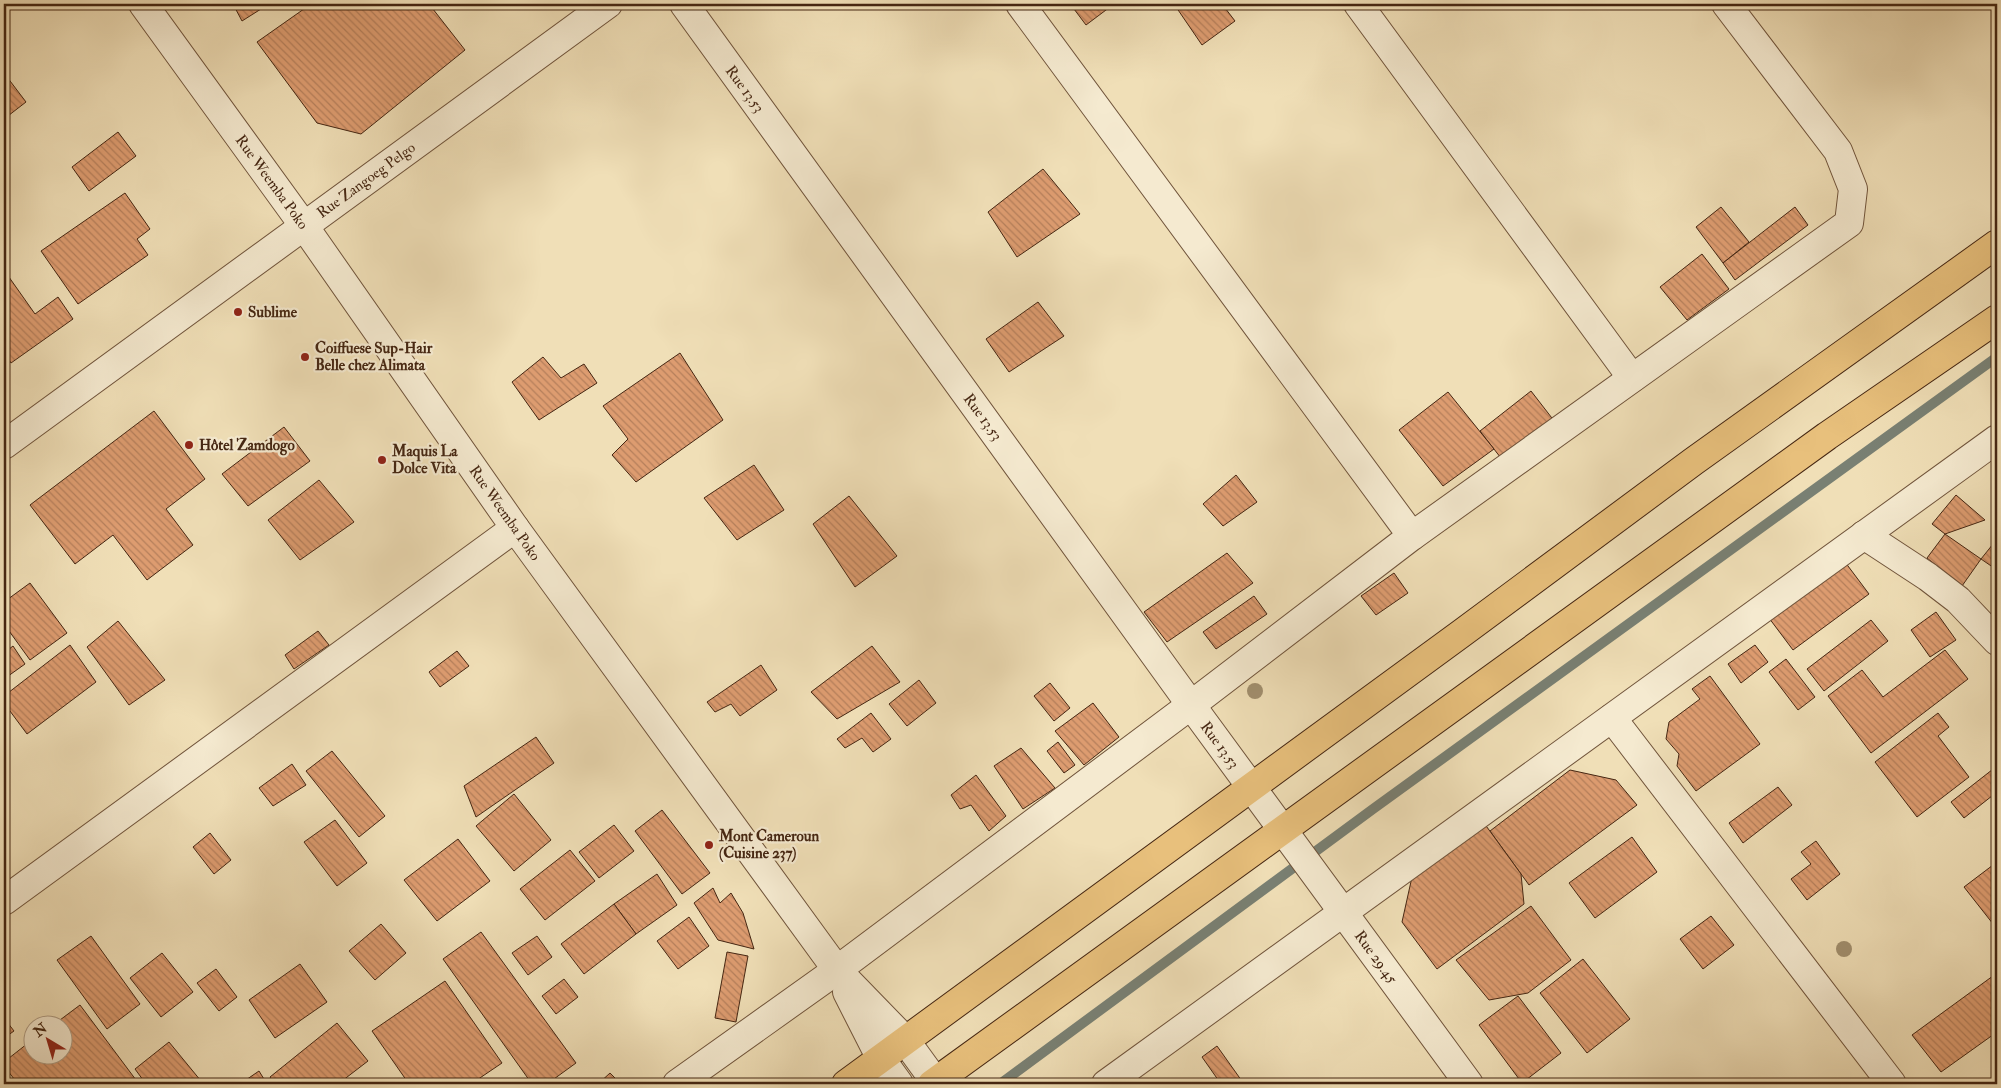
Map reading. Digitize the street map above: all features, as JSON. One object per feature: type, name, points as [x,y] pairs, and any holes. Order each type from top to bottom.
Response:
[{"type":"main road","points":[[846,1084],[1462,633],[1694,460],[1997,244]]},
{"type":"main road","points":[[935,1084],[1827,436],[1997,319]]},
{"type":"street","name":"Rue Weemba Poko","points":[[143,4],[304,226],[515,528],[837,970],[905,1040],[935,1084]]},
{"type":"street","name":"Rue Zangoeg Pelgo","points":[[4,445],[608,4]]},
{"type":"street","name":"Rue 13.53","points":[[684,4],[1283,830]]},
{"type":"street","points":[[1020,4],[1412,536]]},
{"type":"street","points":[[1358,4],[1632,378]]},
{"type":"street","points":[[678,1084],[837,970],[1191,705],[1412,536],[1848,223],[1853,189],[1838,151],[1726,4]]},
{"type":"street","points":[[1106,1084],[1997,439]]},
{"type":"street","points":[[4,901],[515,528]]},
{"type":"street","points":[[1864,535],[1928,577],[1958,600],[1997,642]]},
{"type":"street","points":[[1612,718],[1892,1084]]},
{"type":"street","name":"Rue 29.45","points":[[1283,830],[1470,1084]]},
{"type":"street","name":"Rue Weemba Poko","points":[[837,970],[881,1059],[899,1084]]},
{"type":"building","points":[[233,4],[257,4],[261,9],[242,21]]},
{"type":"building","points":[[311,4],[429,4],[465,50],[361,134],[317,123],[257,42]]},
{"type":"building","points":[[1081,4],[1114,4],[1086,25],[1074,9]]},
{"type":"building","points":[[1174,4],[1222,4],[1235,21],[1202,45]]},
{"type":"building","points":[[4,73],[26,102],[4,119]]},
{"type":"building","points":[[118,132],[136,156],[89,191],[72,167]]},
{"type":"building","points":[[1043,169],[1080,214],[1017,257],[988,212]]},
{"type":"building","points":[[125,193],[150,229],[137,239],[148,255],[78,304],[41,251]]},
{"type":"building","points":[[1721,207],[1749,242],[1723,263],[1696,227]]},
{"type":"building","points":[[1795,207],[1808,225],[1735,280],[1723,263]]},
{"type":"building","points":[[1702,254],[1729,289],[1687,320],[1660,287]]},
{"type":"building","points":[[4,270],[35,314],[58,297],[73,319],[11,363],[4,352]]},
{"type":"building","points":[[1038,302],[1064,336],[1009,372],[986,339]]},
{"type":"building","points":[[680,353],[723,420],[636,482],[612,455],[628,439],[603,406]]},
{"type":"building","points":[[543,357],[561,378],[584,364],[597,383],[539,420],[512,382]]},
{"type":"building","points":[[1531,391],[1555,422],[1504,462],[1480,431]]},
{"type":"building","points":[[1448,392],[1494,449],[1443,486],[1399,430]]},
{"type":"building","points":[[154,411],[205,479],[166,509],[193,545],[147,580],[113,535],[75,564],[30,505]]},
{"type":"building","points":[[284,427],[310,461],[248,506],[222,474]]},
{"type":"building","points":[[754,465],[784,510],[737,540],[704,498]]},
{"type":"building","points":[[1236,475],[1257,502],[1223,526],[1203,504]]},
{"type":"building","points":[[319,480],[354,522],[300,560],[268,520]]},
{"type":"building","points":[[1956,495],[1985,520],[1945,534],[1932,524]]},
{"type":"building","points":[[849,496],[897,556],[855,587],[813,524]]},
{"type":"building","points":[[1945,534],[1981,559],[1962,586],[1927,558]]},
{"type":"building","points":[[1997,539],[1997,570],[1981,559]]},
{"type":"building","points":[[1227,553],[1253,583],[1167,642],[1144,612]]},
{"type":"building","points":[[1845,562],[1869,594],[1793,650],[1769,618]]},
{"type":"building","points":[[1394,573],[1408,593],[1376,615],[1361,596]]},
{"type":"building","points":[[30,583],[67,633],[30,660],[4,624],[4,602]]},
{"type":"building","points":[[1254,596],[1267,614],[1216,649],[1203,632]]},
{"type":"building","points":[[1936,612],[1956,640],[1930,657],[1911,630]]},
{"type":"building","points":[[1871,620],[1888,641],[1824,691],[1807,669]]},
{"type":"building","points":[[118,621],[165,680],[129,705],[87,647]]},
{"type":"building","points":[[318,631],[329,645],[294,669],[285,655]]},
{"type":"building","points":[[70,645],[96,682],[27,734],[4,703],[4,696]]},
{"type":"building","points":[[1755,645],[1768,662],[1741,683],[1728,664]]},
{"type":"building","points":[[13,646],[25,664],[4,679],[4,653]]},
{"type":"building","points":[[872,646],[900,682],[837,719],[811,692]]},
{"type":"building","points":[[1945,650],[1968,679],[1871,753],[1828,696],[1862,670],[1883,697]]},
{"type":"building","points":[[457,651],[469,666],[440,687],[429,672]]},
{"type":"building","points":[[1786,659],[1815,697],[1798,710],[1769,672]]},
{"type":"building","points":[[761,665],[777,690],[740,716],[731,704],[715,712],[707,702]]},
{"type":"building","points":[[1710,676],[1760,744],[1696,791],[1677,766],[1679,754],[1666,739],[1669,722],[1700,699],[1692,689]]},
{"type":"building","points":[[919,680],[936,703],[907,726],[889,704]]},
{"type":"building","points":[[1050,683],[1070,708],[1054,721],[1034,696]]},
{"type":"building","points":[[1093,703],[1119,737],[1084,765],[1055,731]]},
{"type":"building","points":[[871,713],[891,739],[873,752],[862,738],[845,748],[837,739]]},
{"type":"building","points":[[1938,713],[1949,727],[1938,736],[1969,777],[1917,817],[1875,762]]},
{"type":"building","points":[[536,737],[554,763],[476,817],[464,786]]},
{"type":"building","points":[[1058,742],[1075,765],[1064,773],[1047,751]]},
{"type":"building","points":[[1021,748],[1055,788],[1023,809],[994,766]]},
{"type":"building","points":[[332,751],[385,816],[359,837],[306,771]]},
{"type":"building","points":[[292,764],[306,785],[273,806],[259,788]]},
{"type":"building","points":[[1997,766],[1997,792],[1964,818],[1951,802]]},
{"type":"building","points":[[1570,770],[1616,780],[1637,805],[1529,885],[1490,831]]},
{"type":"building","points":[[976,775],[1006,816],[989,831],[971,805],[960,809],[951,795]]},
{"type":"building","points":[[1778,787],[1792,805],[1743,843],[1729,823]]},
{"type":"building","points":[[514,794],[551,840],[514,871],[476,826]]},
{"type":"building","points":[[662,810],[710,873],[682,894],[635,831]]},
{"type":"building","points":[[335,820],[367,863],[337,886],[304,842]]},
{"type":"building","points":[[1484,823],[1521,874],[1524,904],[1437,969],[1402,922],[1412,877]]},
{"type":"building","points":[[614,825],[634,851],[599,878],[579,852]]},
{"type":"building","points":[[210,833],[231,860],[214,874],[193,847]]},
{"type":"building","points":[[1632,837],[1657,872],[1595,918],[1569,883]]},
{"type":"building","points":[[458,839],[490,881],[437,921],[404,880]]},
{"type":"building","points":[[1816,841],[1840,874],[1807,900],[1791,879],[1811,864],[1801,852]]},
{"type":"building","points":[[570,850],[595,881],[545,920],[520,889]]},
{"type":"building","points":[[1997,862],[1997,929],[1964,887]]},
{"type":"building","points":[[657,874],[677,905],[636,934],[614,904]]},
{"type":"building","points":[[713,888],[720,903],[731,893],[743,913],[754,949],[718,940],[694,903]]},
{"type":"building","points":[[614,904],[636,934],[584,974],[561,944]]},
{"type":"building","points":[[1531,906],[1571,960],[1528,993],[1489,1000],[1456,960]]},
{"type":"building","points":[[1711,916],[1734,945],[1703,969],[1680,939]]},
{"type":"building","points":[[689,917],[709,946],[678,969],[657,941]]},
{"type":"building","points":[[381,924],[406,953],[375,980],[349,951]]},
{"type":"building","points":[[481,932],[576,1063],[547,1084],[532,1084],[443,959]]},
{"type":"building","points":[[91,936],[140,1004],[107,1029],[57,960]]},
{"type":"building","points":[[537,936],[552,957],[528,975],[512,953]]},
{"type":"building","points":[[727,952],[748,956],[736,1022],[715,1018]]},
{"type":"building","points":[[162,953],[193,992],[161,1017],[130,978]]},
{"type":"building","points":[[1583,959],[1630,1019],[1587,1053],[1540,993]]},
{"type":"building","points":[[300,964],[327,1002],[275,1038],[249,1000]]},
{"type":"building","points":[[216,969],[237,997],[219,1011],[197,983]]},
{"type":"building","points":[[1997,973],[1997,1032],[1941,1072],[1912,1035]]},
{"type":"building","points":[[564,979],[578,997],[556,1014],[542,996]]},
{"type":"building","points":[[445,981],[502,1063],[471,1084],[409,1084],[372,1031]]},
{"type":"building","points":[[1518,996],[1561,1053],[1522,1083],[1479,1025]]},
{"type":"building","points":[[80,1005],[139,1084],[18,1084],[4,1066],[4,1062],[22,1048],[22,1066],[72,1066],[72,1016],[65,1016]]},
{"type":"building","points":[[4,1018],[14,1031],[4,1038]]},
{"type":"building","points":[[337,1023],[368,1061],[338,1084],[275,1084],[270,1077]]},
{"type":"building","points":[[169,1042],[201,1081],[197,1084],[146,1084],[135,1069]]},
{"type":"building","points":[[1217,1046],[1244,1084],[1221,1084],[1202,1057]]},
{"type":"building","points":[[259,1071],[267,1084],[240,1084]]},
{"type":"building","points":[[610,1073],[619,1082],[617,1084],[598,1084]]},
{"type":"waterway","points":[[1000,1084],[1373,809],[1997,357]]},
{"type":"place","name":"Sublime","points":[[238,312]]},
{"type":"place","name":"Coiffuese Sup-Hair Belle chez Alimata","points":[[305,357]]},
{"type":"place","name":"Hôtel Zamdogo","points":[[189,445]]},
{"type":"place","name":"Maquis La Dolce Vita","points":[[382,460]]},
{"type":"place","name":"Mont Cameroun (Cuisine 237)","points":[[709,845]]}]
